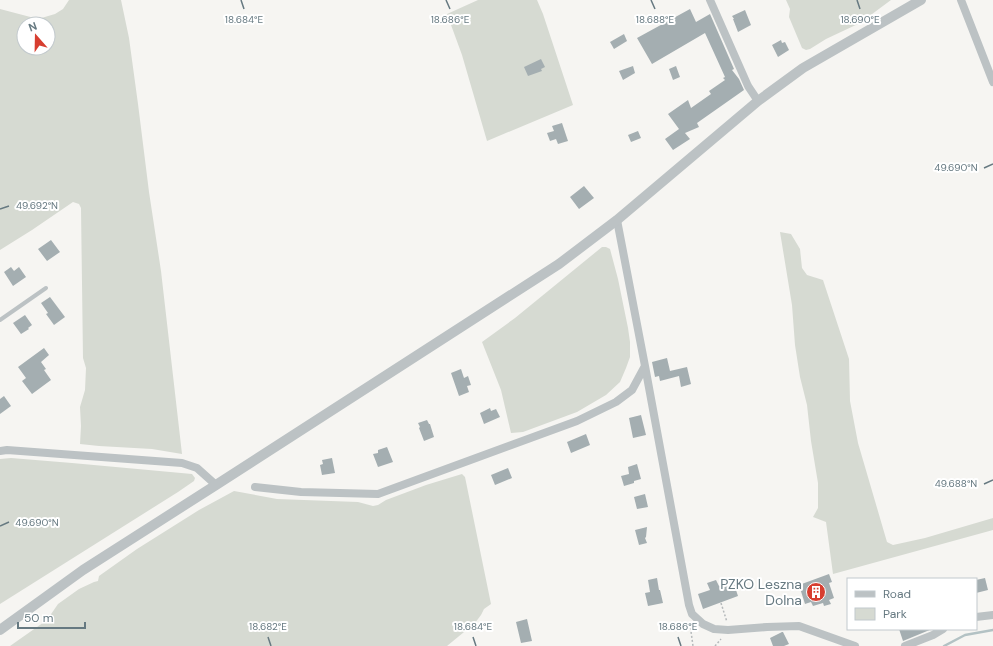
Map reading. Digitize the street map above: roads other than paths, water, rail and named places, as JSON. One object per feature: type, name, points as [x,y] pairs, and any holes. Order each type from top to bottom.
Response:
[{"type":"street","points":[[710,0],[748,86],[758,101]]},
{"type":"street","points":[[0,630],[83,570],[216,486],[559,264],[617,220],[758,101],[803,68],[921,0]]},
{"type":"street","points":[[961,0],[993,82]]},
{"type":"street","points":[[617,220],[689,605],[692,614],[702,624],[714,629],[728,630],[799,626],[855,646]]},
{"type":"street","points":[[255,487],[301,492],[378,494],[590,415],[616,402],[632,390],[645,366]]},
{"type":"street","points":[[0,451],[7,450],[182,463],[197,468],[216,486]]},
{"type":"street","points":[[977,617],[993,615]]},
{"type":"street","points":[[905,646],[933,635],[941,630]]},
{"type":"lane","points":[[0,320],[46,288]]},
{"type":"waterway","points":[[944,646],[965,635],[993,630]]},
{"type":"place","name":"PZKO Leszna Dolna","points":[[816,592]]}]
